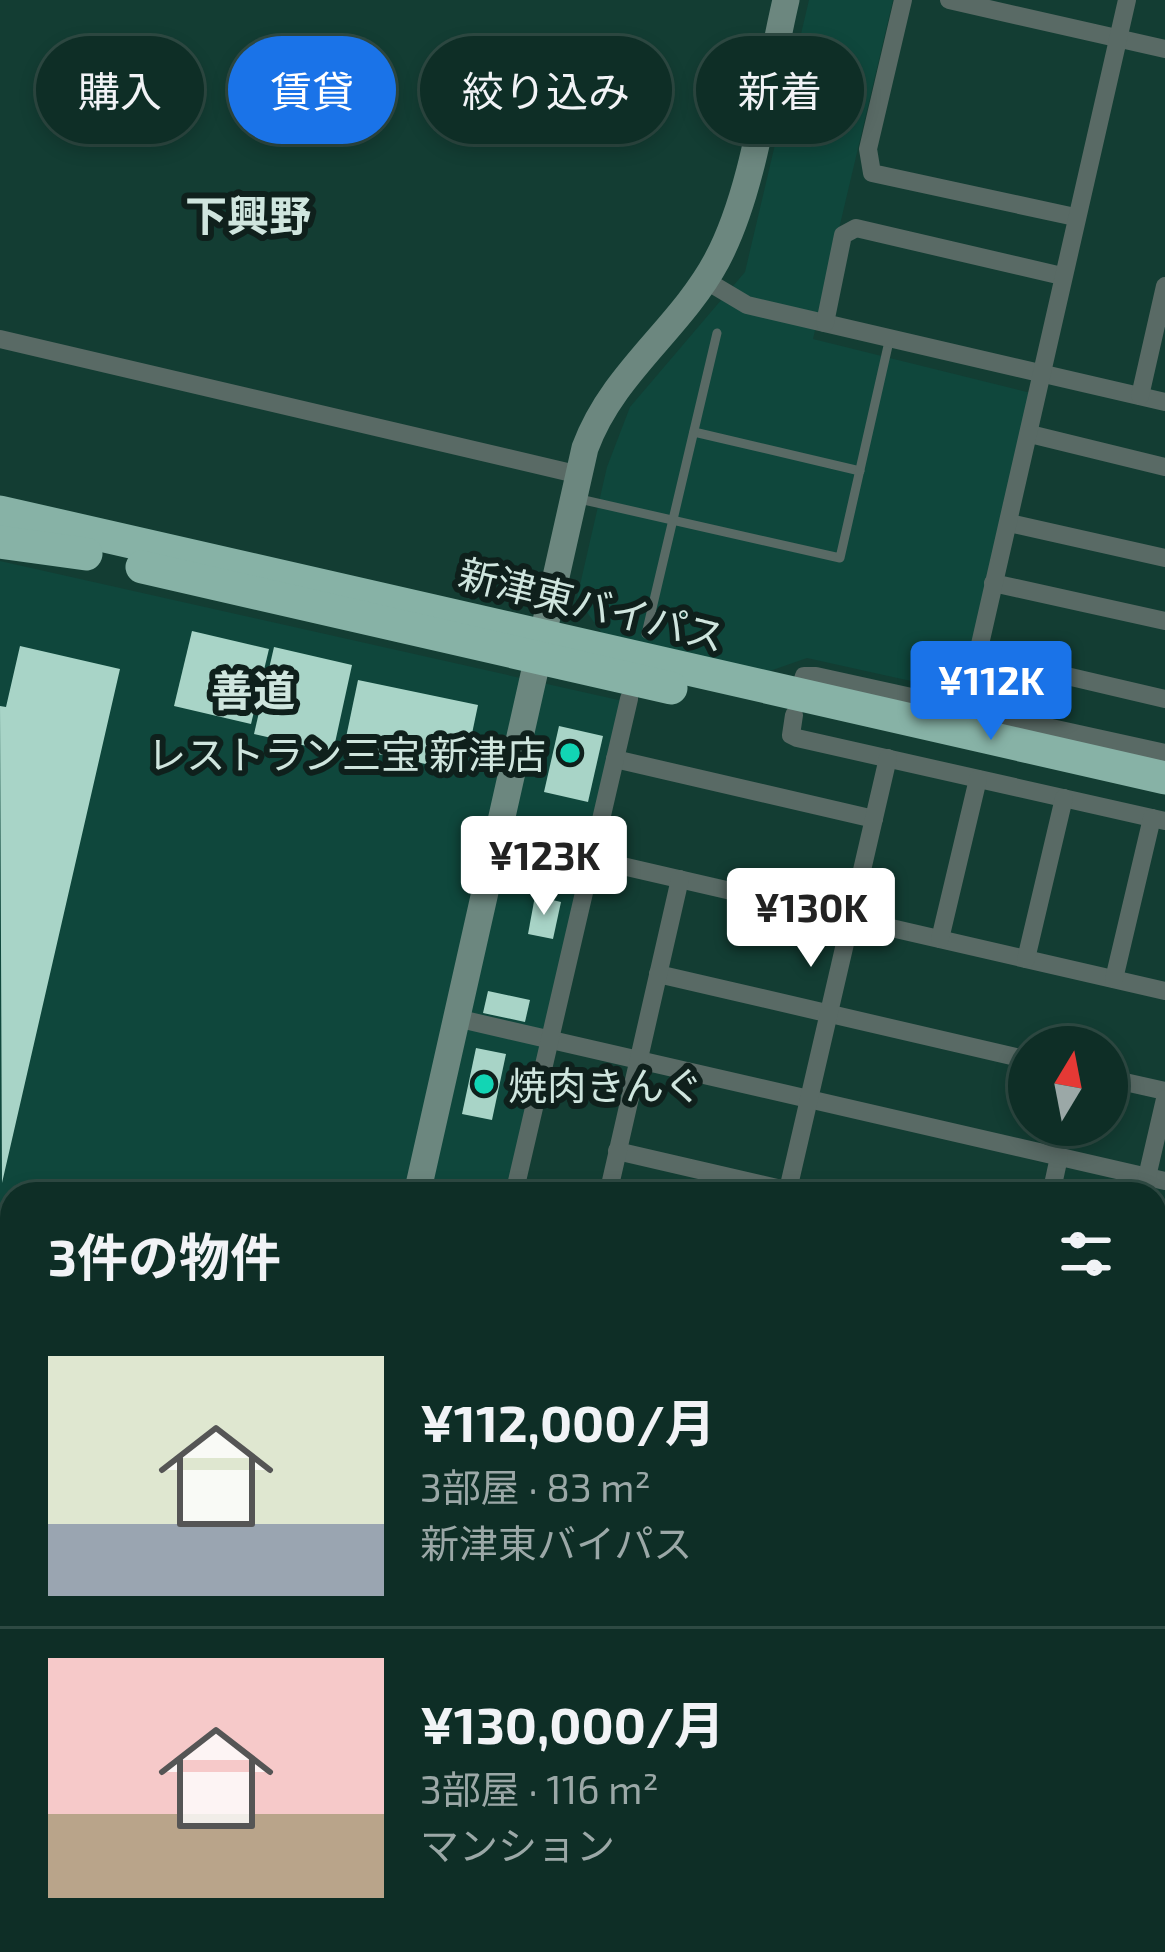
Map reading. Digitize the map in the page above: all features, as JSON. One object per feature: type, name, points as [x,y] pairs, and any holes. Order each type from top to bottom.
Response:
[{"type":"highway","name":"新津東バイパス","points":[[0,512],[795,707],[1160,812]]},
{"type":"highway","name":"新津東バイパス","points":[[0,539],[543,646]]},
{"type":"highway","name":"新津東バイパス","points":[[795,707],[1165,778]]},
{"type":"street","points":[[420,1182],[592,428],[615,387],[705,280],[728,236],[786,0]]},
{"type":"street","points":[[903,0],[868,149],[872,173],[1075,217]]},
{"type":"street","points":[[949,0],[1165,49]]},
{"type":"street","points":[[964,710],[1127,0]]},
{"type":"street","points":[[825,322],[843,235],[856,228],[1062,276]]},
{"type":"street","points":[[705,280],[746,305],[1165,402]]},
{"type":"street","points":[[1140,396],[1165,286]]},
{"type":"street","points":[[0,339],[577,486]]},
{"type":"street","points":[[1030,434],[1165,467]]},
{"type":"street","points":[[1009,524],[1165,556]]},
{"type":"street","points":[[993,583],[1165,621]]},
{"type":"street","points":[[977,656],[1165,698]]},
{"type":"street","points":[[1114,979],[1160,812],[1064,798],[791,735],[795,707],[804,676],[816,676],[1165,754]]},
{"type":"street","points":[[517,1182],[629,699]]},
{"type":"street","points":[[795,1182],[809,1099],[888,758]]},
{"type":"street","points":[[615,759],[874,819]]},
{"type":"street","points":[[940,939],[978,779]]},
{"type":"street","points":[[1027,959],[1064,798]]},
{"type":"street","points":[[592,859],[1165,991]]},
{"type":"street","points":[[611,1182],[680,879]]},
{"type":"street","points":[[658,974],[1008,1055]]},
{"type":"street","points":[[456,1018],[1059,1157],[1144,1182]]},
{"type":"street","points":[[1128,1084],[1165,1095],[1151,1182]]},
{"type":"street","points":[[617,1151],[747,1182]]},
{"type":"street","points":[[1054,1182],[1059,1157]]},
{"type":"lane","points":[[646,634],[716,333]]},
{"type":"lane","points":[[577,486],[674,521],[841,558],[890,338]]},
{"type":"lane","points":[[694,432],[860,471]]},
{"type":"shaded area","points":[[809,0],[893,0],[864,123],[864,36],[801,36]]},
{"type":"shaded area","points":[[775,144],[859,144],[813,339],[1031,393],[962,688],[956,691],[807,658],[767,672],[603,635],[577,598],[607,467],[630,407],[745,272]]},
{"type":"shaded area","points":[[0,561],[623,701],[512,1182],[0,1182]]},
{"type":"building","points":[[192,631],[269,649],[251,724],[174,706]]},
{"type":"building","points":[[20,646],[120,669],[2,1182],[0,706],[6,707]]},
{"type":"building","points":[[274,647],[352,665],[333,752],[254,734]]},
{"type":"building","points":[[358,680],[478,705],[464,772],[344,747]]},
{"type":"building","points":[[559,726],[603,736],[588,802],[544,792]]},
{"type":"building","points":[[535,896],[561,902],[553,939],[528,934]]},
{"type":"building","points":[[488,991],[530,1000],[525,1022],[483,1013]]},
{"type":"building","name":"焼肉きんぐ","points":[[476,1048],[506,1054],[492,1120],[462,1114]]},
{"type":"place","name":"レストラン三宝 新津店","points":[[570,753]]},
{"type":"place","name":"焼肉きんぐ","points":[[484,1084]]},
{"type":"district","name":"下興野","points":[[248,214]]},
{"type":"district","name":"善道","points":[[253,689]]}]
